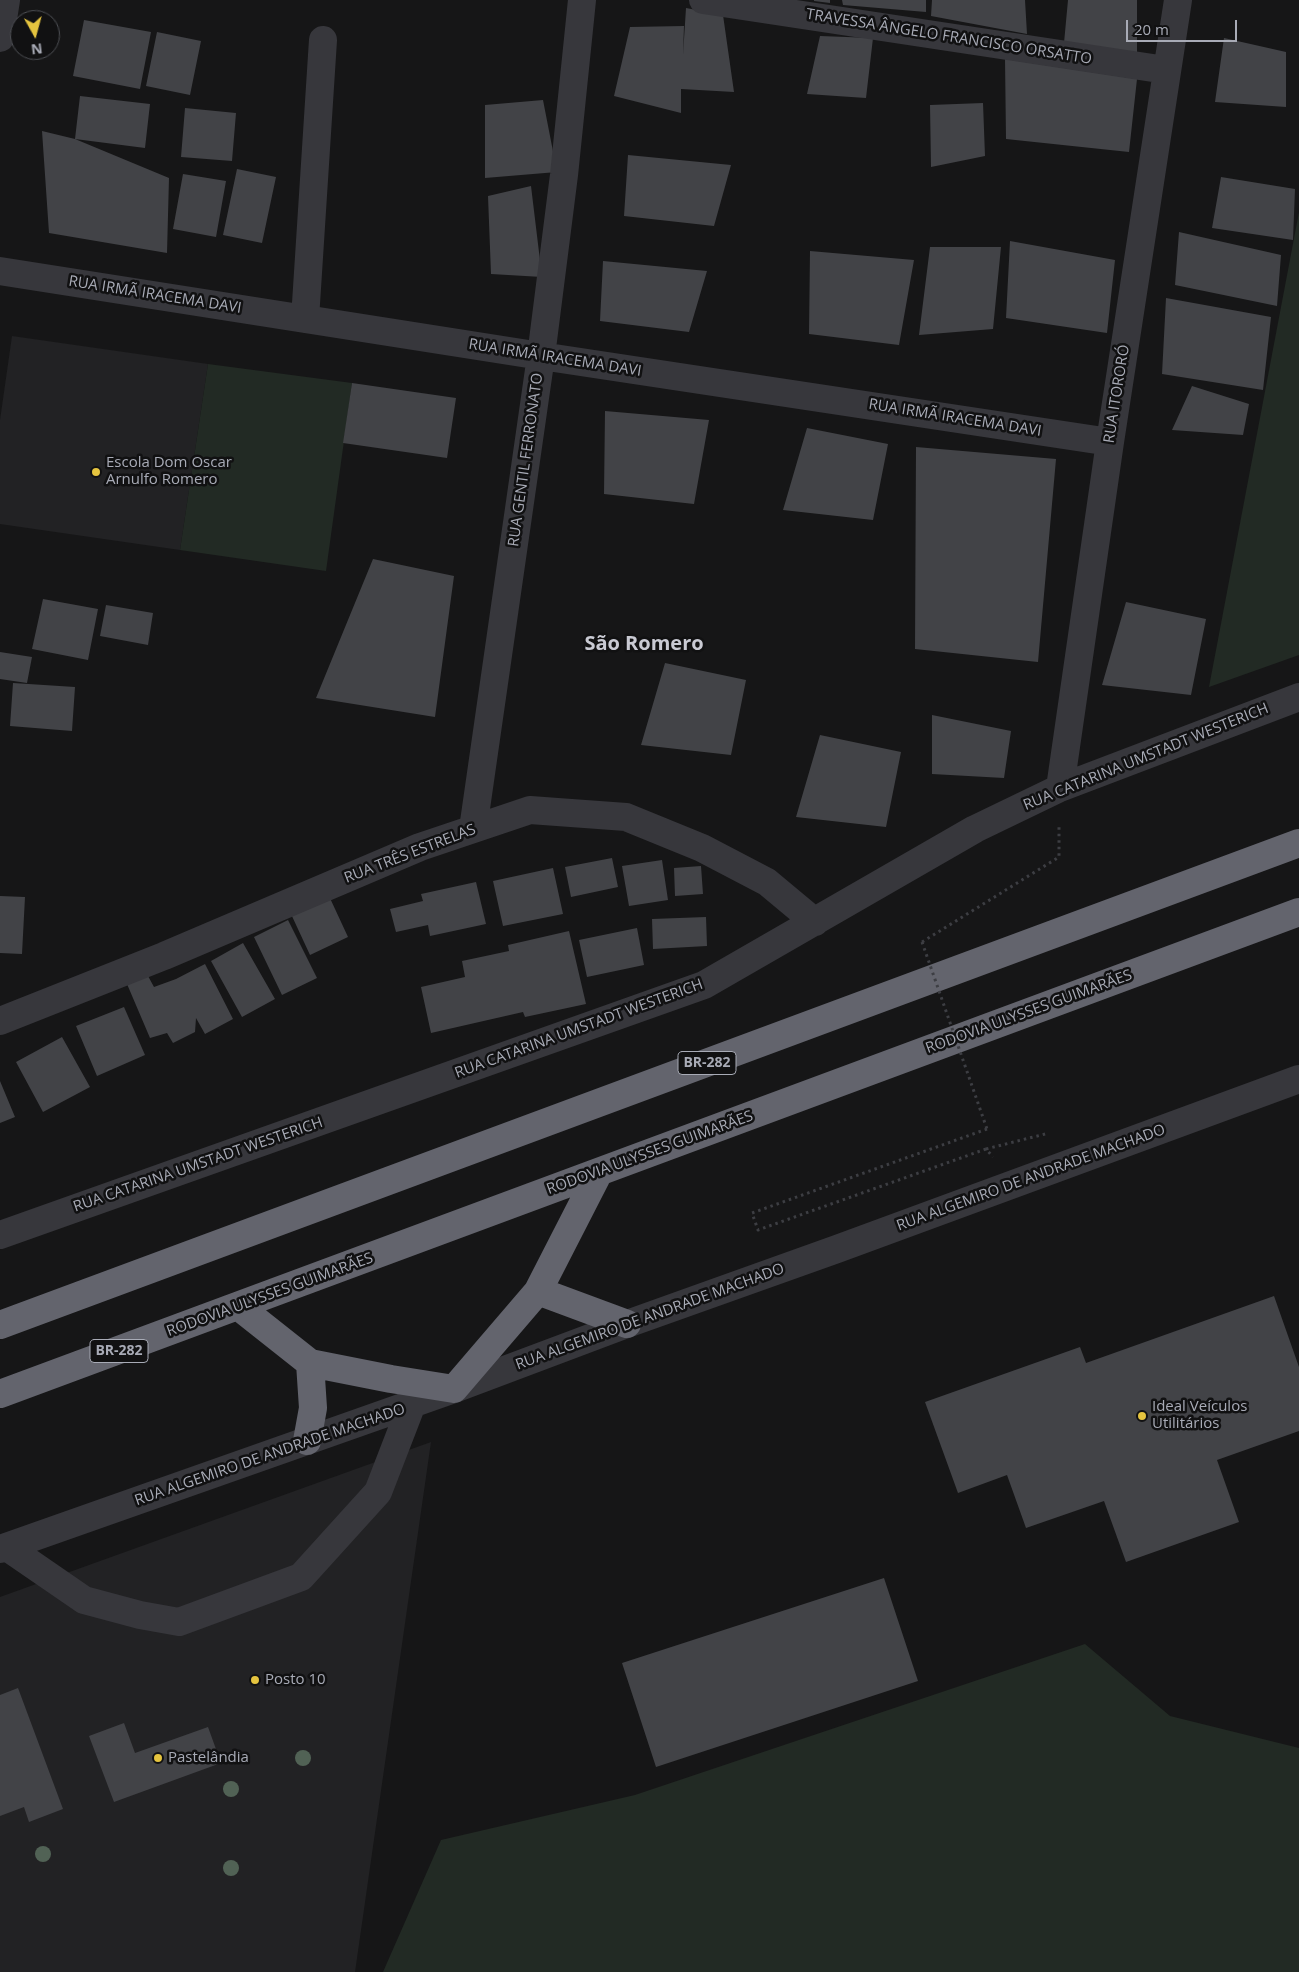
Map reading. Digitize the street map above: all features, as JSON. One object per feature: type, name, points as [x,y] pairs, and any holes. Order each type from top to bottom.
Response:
[{"type":"highway","name":"BR-282","points":[[0,1326],[1299,843]]},
{"type":"highway","name":"RODOVIA ULYSSES GUIMARÃES","points":[[0,1394],[1299,912]]},
{"type":"highway","points":[[238,1306],[310,1362],[391,1379],[454,1389],[538,1291],[600,1172]]},
{"type":"highway","points":[[538,1291],[627,1324]]},
{"type":"highway","points":[[307,1442],[312,1408],[310,1362]]},
{"type":"street","points":[[0,38],[6,0]]},
{"type":"street","name":"RUA GENTIL FERRONATO","points":[[473,829],[541,356],[567,146],[582,0]]},
{"type":"street","name":"TRAVESSA ÂNGELO FRANCISCO ORSATTO","points":[[703,0],[1166,70]]},
{"type":"street","name":"RUA ITORORÓ","points":[[1060,788],[1110,442],[1178,0]]},
{"type":"street","points":[[305,319],[323,40]]},
{"type":"street","name":"RUA IRMÃ IRACEMA DAVI","points":[[0,271],[541,356],[1110,442]]},
{"type":"street","name":"RUA CATARINA UMSTADT WESTERICH","points":[[0,1234],[704,985],[975,829],[1060,788],[1299,697]]},
{"type":"street","name":"RUA TRÊS ESTRELAS","points":[[0,1021],[164,956],[420,848],[530,810],[626,816],[702,848],[767,882],[815,922]]},
{"type":"street","name":"RUA ALGEMIRO DE ANDRADE MACHADO","points":[[4,1548],[454,1389],[1299,1079]]},
{"type":"street","points":[[4,1548],[84,1600],[140,1615],[179,1622],[301,1578],[378,1492],[412,1404]]},
{"type":"path","points":[[1013,1183],[986,1148],[758,1230],[752,1213],[987,1129],[922,942],[1059,857],[1060,788]]},
{"type":"shaded area","points":[[1299,212],[1299,655],[1209,687]]},
{"type":"shaded area","name":"Escola Dom Oscar Arnulfo Romero","points":[[12,336],[208,364],[180,550],[0,524],[0,420]]},
{"type":"shaded area","points":[[208,364],[352,383],[326,571],[180,550]]},
{"type":"shaded area","points":[[431,1442],[355,1972],[0,1972],[0,1597]]},
{"type":"shaded area","points":[[1085,1644],[1170,1716],[1299,1748],[1299,1972],[383,1972],[441,1840],[635,1795]]},
{"type":"building","points":[[830,0],[830,3],[814,1]]},
{"type":"building","points":[[842,0],[926,0],[926,12],[843,5]]},
{"type":"building","points":[[932,0],[1025,0],[1027,34],[931,16]]},
{"type":"building","points":[[1068,0],[1137,0],[1137,57],[1064,43]]},
{"type":"building","points":[[686,8],[723,15],[734,92],[681,89],[681,113],[614,96],[630,27],[684,26],[683,55]]},
{"type":"building","points":[[84,20],[151,32],[140,89],[73,76]]},
{"type":"building","points":[[157,32],[201,41],[190,95],[146,86]]},
{"type":"building","points":[[820,36],[873,38],[866,98],[807,94]]},
{"type":"building","points":[[1224,38],[1286,52],[1286,107],[1215,102]]},
{"type":"building","points":[[1005,59],[1137,79],[1129,152],[1006,139]]},
{"type":"building","points":[[80,96],[150,104],[145,148],[75,139]]},
{"type":"building","points":[[543,100],[557,172],[485,178],[485,105]]},
{"type":"building","points":[[983,103],[985,156],[931,167],[930,105]]},
{"type":"building","points":[[185,108],[236,113],[232,161],[181,157]]},
{"type":"building","points":[[42,131],[75,139],[169,178],[167,253],[49,233]]},
{"type":"building","points":[[628,155],[731,165],[714,226],[624,216]]},
{"type":"building","points":[[237,169],[276,177],[262,243],[223,235]]},
{"type":"building","points":[[183,174],[226,181],[216,237],[173,229]]},
{"type":"building","points":[[1221,177],[1295,189],[1293,240],[1212,228]]},
{"type":"building","points":[[531,186],[542,277],[491,274],[488,196]]},
{"type":"building","points":[[1179,232],[1281,255],[1277,306],[1175,285]]},
{"type":"building","points":[[1010,241],[1115,260],[1107,333],[1006,318]]},
{"type":"building","points":[[930,247],[1001,247],[993,329],[919,335]]},
{"type":"building","points":[[810,251],[914,260],[899,345],[809,334]]},
{"type":"building","points":[[603,261],[707,271],[689,332],[600,321]]},
{"type":"building","points":[[1166,298],[1271,317],[1263,390],[1162,374]]},
{"type":"building","points":[[352,383],[456,398],[447,458],[343,443]]},
{"type":"building","points":[[1192,386],[1249,404],[1243,435],[1172,430]]},
{"type":"building","points":[[605,411],[709,420],[694,504],[604,494]]},
{"type":"building","points":[[807,428],[888,444],[873,520],[783,510]]},
{"type":"building","points":[[916,447],[1056,459],[1038,662],[915,649]]},
{"type":"building","points":[[373,559],[454,576],[435,717],[316,698]]},
{"type":"building","points":[[43,599],[98,609],[88,660],[32,649]]},
{"type":"building","points":[[1126,602],[1206,619],[1191,695],[1102,685]]},
{"type":"building","points":[[106,605],[153,613],[148,645],[100,636]]},
{"type":"building","points":[[0,652],[32,657],[27,683],[0,679]]},
{"type":"building","points":[[665,663],[746,680],[731,755],[641,745]]},
{"type":"building","points":[[13,683],[75,687],[72,731],[10,726]]},
{"type":"building","points":[[932,715],[1011,731],[1004,778],[932,774]]},
{"type":"building","points":[[820,735],[901,752],[886,827],[796,817]]},
{"type":"building","points":[[612,858],[618,887],[571,897],[565,867]]},
{"type":"building","points":[[662,860],[668,900],[629,906],[622,866]]},
{"type":"building","points":[[701,866],[703,894],[675,896],[674,868]]},
{"type":"building","points":[[553,868],[563,914],[503,926],[493,881]]},
{"type":"building","points":[[476,882],[486,924],[430,936],[428,925],[396,932],[390,909],[423,901],[421,894]]},
{"type":"building","points":[[0,896],[25,897],[22,954],[0,953]]},
{"type":"building","points":[[329,896],[348,937],[310,955],[291,914]]},
{"type":"building","points":[[706,917],[707,946],[653,949],[652,919]]},
{"type":"building","points":[[288,920],[317,978],[282,995],[254,937]]},
{"type":"building","points":[[637,928],[644,965],[587,977],[579,940]]},
{"type":"building","points":[[569,931],[586,1004],[525,1017],[523,1012],[431,1033],[421,987],[465,977],[462,961],[509,951],[508,945]]},
{"type":"building","points":[[243,943],[275,999],[242,1017],[211,961]]},
{"type":"building","points":[[205,964],[233,1019],[205,1034],[196,1018],[195,1032],[173,1043],[167,1033],[150,1038],[127,984],[148,976],[154,987],[176,979]]},
{"type":"building","points":[[124,1007],[145,1055],[97,1076],[76,1026]]},
{"type":"building","points":[[62,1037],[90,1087],[43,1112],[16,1062]]},
{"type":"building","points":[[0,1081],[15,1117],[0,1123]]},
{"type":"building","name":"Ideal Veículos Utilitários","points":[[1274,1296],[1299,1367],[1299,1431],[1217,1460],[1239,1522],[1126,1562],[1104,1501],[1026,1528],[1007,1475],[958,1493],[925,1402],[1080,1347],[1086,1363]]},
{"type":"building","points":[[884,1578],[918,1681],[656,1767],[622,1663]]},
{"type":"building","points":[[18,1688],[63,1809],[29,1822],[24,1807],[0,1816],[0,1695]]},
{"type":"building","name":"Pastelândia","points":[[124,1723],[135,1753],[208,1727],[221,1763],[114,1802],[89,1736]]},
{"type":"place","name":"Escola Dom Oscar Arnulfo Romero","points":[[96,472]]},
{"type":"place","name":"Ideal Veículos Utilitários","points":[[1142,1416]]},
{"type":"place","name":"Posto 10","points":[[255,1680]]},
{"type":"place","name":"Pastelândia","points":[[158,1758]]},
{"type":"district","name":"São Romero","points":[[644,644]]}]
